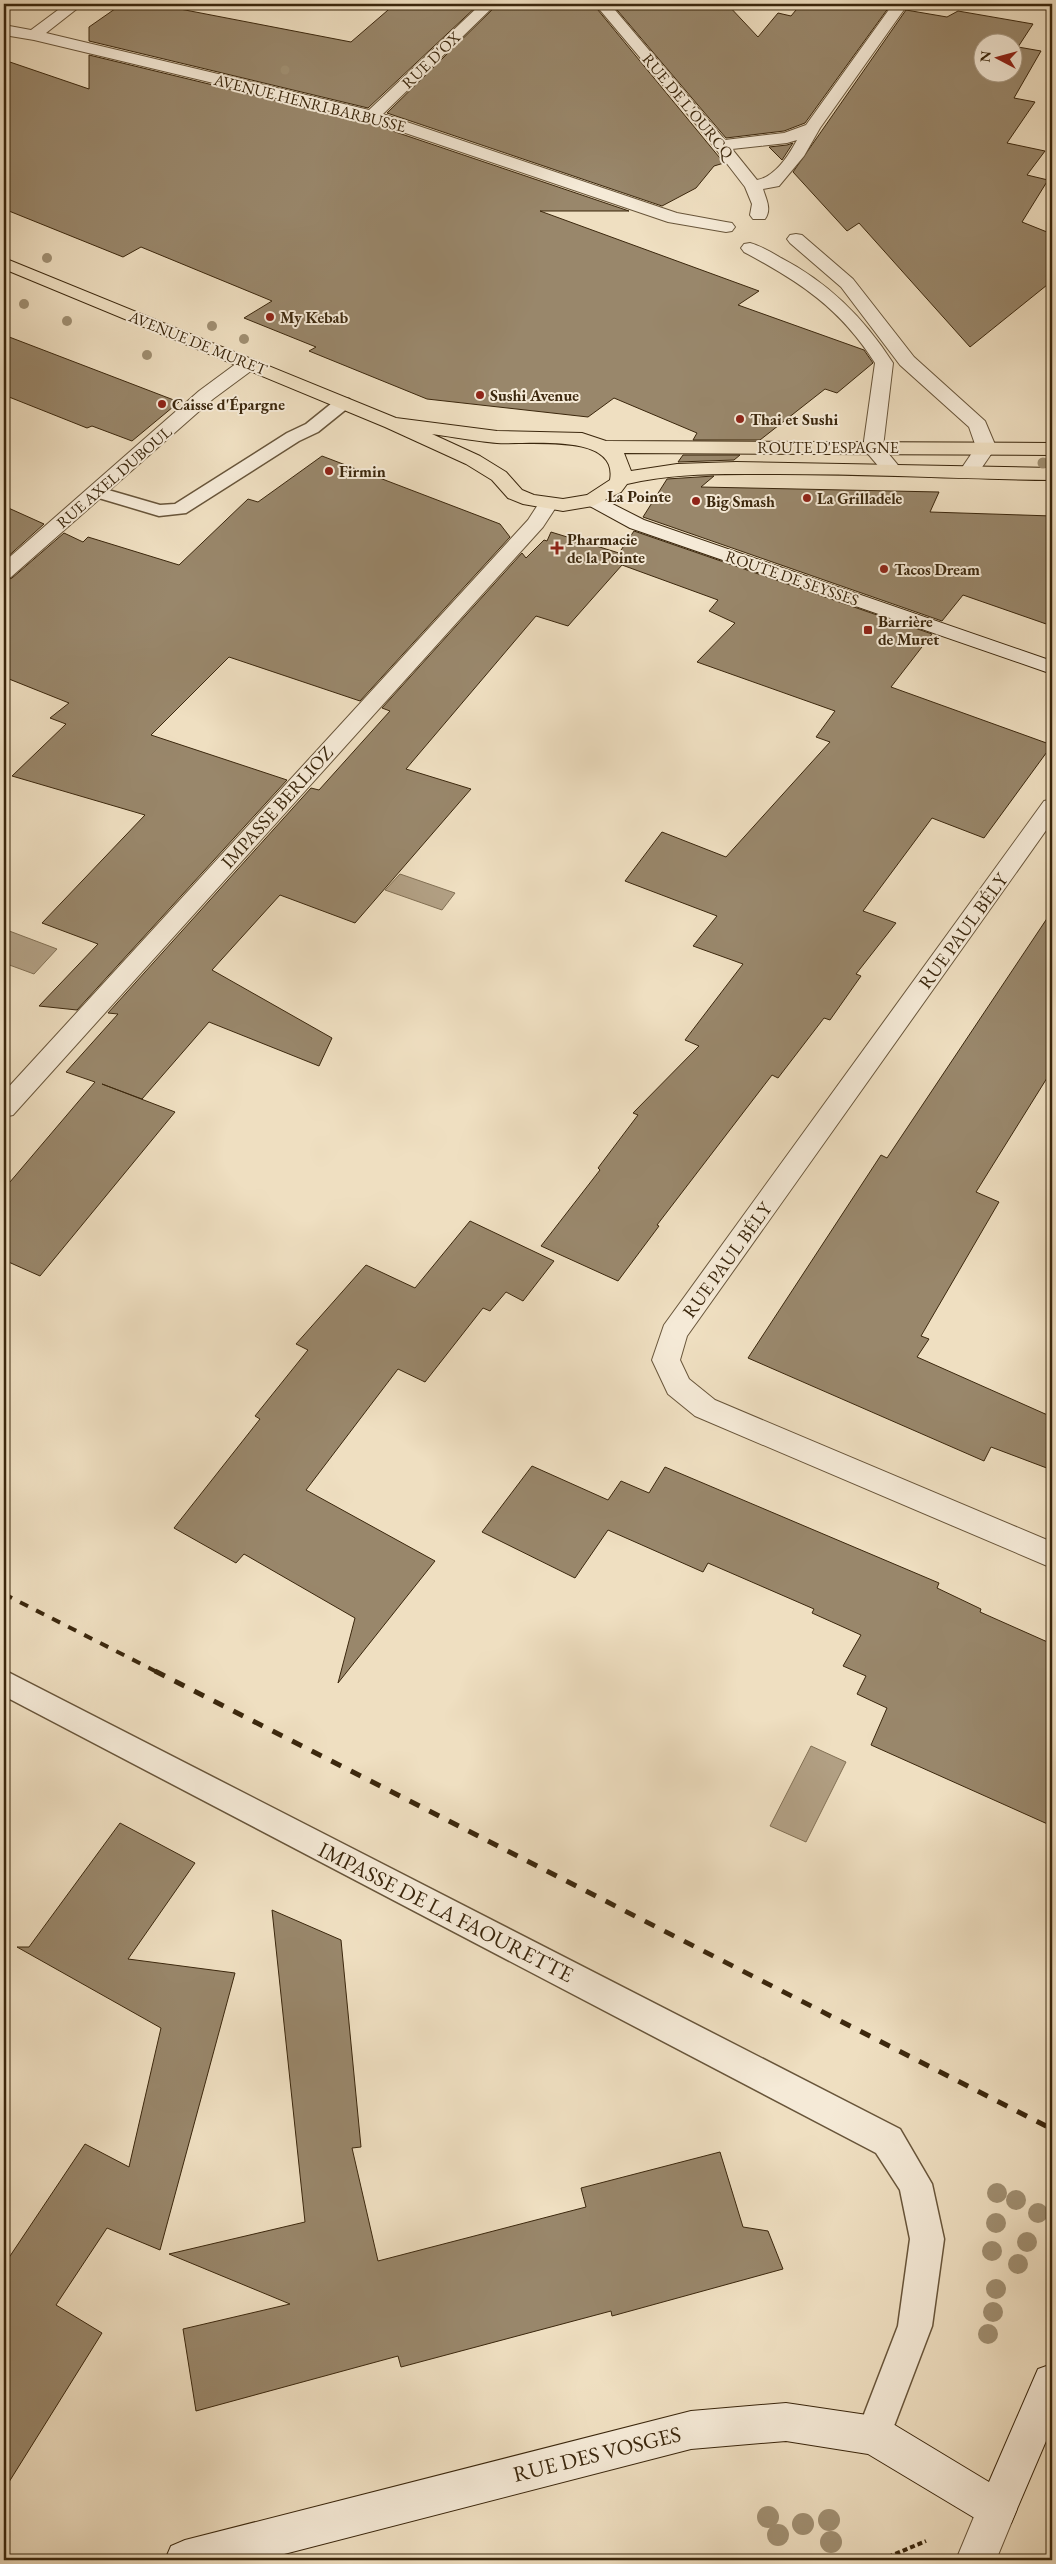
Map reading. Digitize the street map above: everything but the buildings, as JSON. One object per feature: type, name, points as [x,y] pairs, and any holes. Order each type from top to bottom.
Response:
[{"type":"main road","name":"AVENUE DE MURET","points":[[4,263],[392,423],[473,460],[499,476]]},
{"type":"main road","name":"AVENUE DE MURET","points":[[392,423],[472,434],[542,438]]},
{"type":"main road","points":[[542,438],[575,438],[604,447],[617,457],[622,468],[620,480],[614,488],[592,500],[578,504],[548,504],[515,494],[505,486],[499,476],[500,464],[508,453],[522,444],[542,438]]},
{"type":"main road","name":"ROUTE D'ESPAGNE","points":[[604,447],[986,447],[1052,449]]},
{"type":"main road","name":"ROUTE D'ESPAGNE","points":[[620,480],[649,472],[677,469],[845,467],[1052,474]]},
{"type":"street","points":[[34,35],[75,4]]},
{"type":"street","name":"RUE D'OX","points":[[372,116],[489,4]]},
{"type":"street","name":"RUE DE L'OURCQ","points":[[602,4],[721,144],[753,186],[760,204],[762,222]]},
{"type":"street","points":[[753,186],[773,182],[798,153],[812,128],[900,4]]},
{"type":"street","name":"AVENUE HENRI BARBUSSE","points":[[4,30],[34,35],[372,116],[674,218],[762,222]]},
{"type":"street","points":[[721,144],[787,138],[812,128]]},
{"type":"street","points":[[750,248],[782,247],[762,222]]},
{"type":"street","points":[[762,222],[728,237],[733,242],[750,248],[798,274],[822,292],[866,335],[884,363],[873,448],[892,470]]},
{"type":"street","points":[[762,222],[847,283],[907,361],[978,425],[986,447],[969,472]]},
{"type":"street","name":"RUE AXEL DUBOUL","points":[[4,573],[206,395],[248,364]]},
{"type":"street","name":"ROUTE DE SEYSSES","points":[[592,500],[638,524],[673,537],[1052,668]]},
{"type":"street","name":"IMPASSE BERLIOZ","points":[[4,1108],[536,523],[548,504]]},
{"type":"street","name":"RUE PAUL BÉLY","points":[[1052,806],[674,1333],[666,1360],[678,1386],[705,1408],[1052,1555]]},
{"type":"street","points":[[976,2560],[1052,2383]]},
{"type":"street","name":"RUE DES VOSGES","points":[[185,2560],[691,2430],[786,2422],[874,2435],[997,2509]]},
{"type":"lane","points":[[98,492],[159,511],[180,509],[293,437],[312,428],[343,403]]},
{"type":"lane","name":"IMPASSE DE LA FAOURETTE","points":[[4,1682],[888,2141],[915,2184],[927,2239],[915,2326],[874,2435]]},
{"type":"shaded area","points":[[400,874],[455,893],[442,910],[385,890]]},
{"type":"shaded area","points":[[4,929],[57,949],[34,974],[4,963]]},
{"type":"shaded area","points":[[811,1746],[846,1762],[806,1842],[770,1826]]},
{"type":"railway","points":[[4,1594],[157,1672]]},
{"type":"railway","points":[[155,1671],[1052,2129]]},
{"type":"place","name":"My Kebab","points":[[270,317]]},
{"type":"place","name":"Sushi Avenue","points":[[480,395]]},
{"type":"place","name":"Caisse d'Épargne","points":[[162,404]]},
{"type":"place","name":"Thai et Sushi","points":[[740,419]]},
{"type":"place","name":"Firmin","points":[[329,471]]},
{"type":"place","name":"La Grilladele","points":[[807,498]]},
{"type":"place","name":"Big Smash","points":[[696,501]]},
{"type":"place","name":"Pharmacie de la Pointe","points":[[557,548]]},
{"type":"place","name":"Tacos Dream","points":[[884,569]]},
{"type":"place","name":"Barrière de Muret","points":[[868,630]]},
{"type":"district","name":"La Pointe","points":[[639,496]]}]
